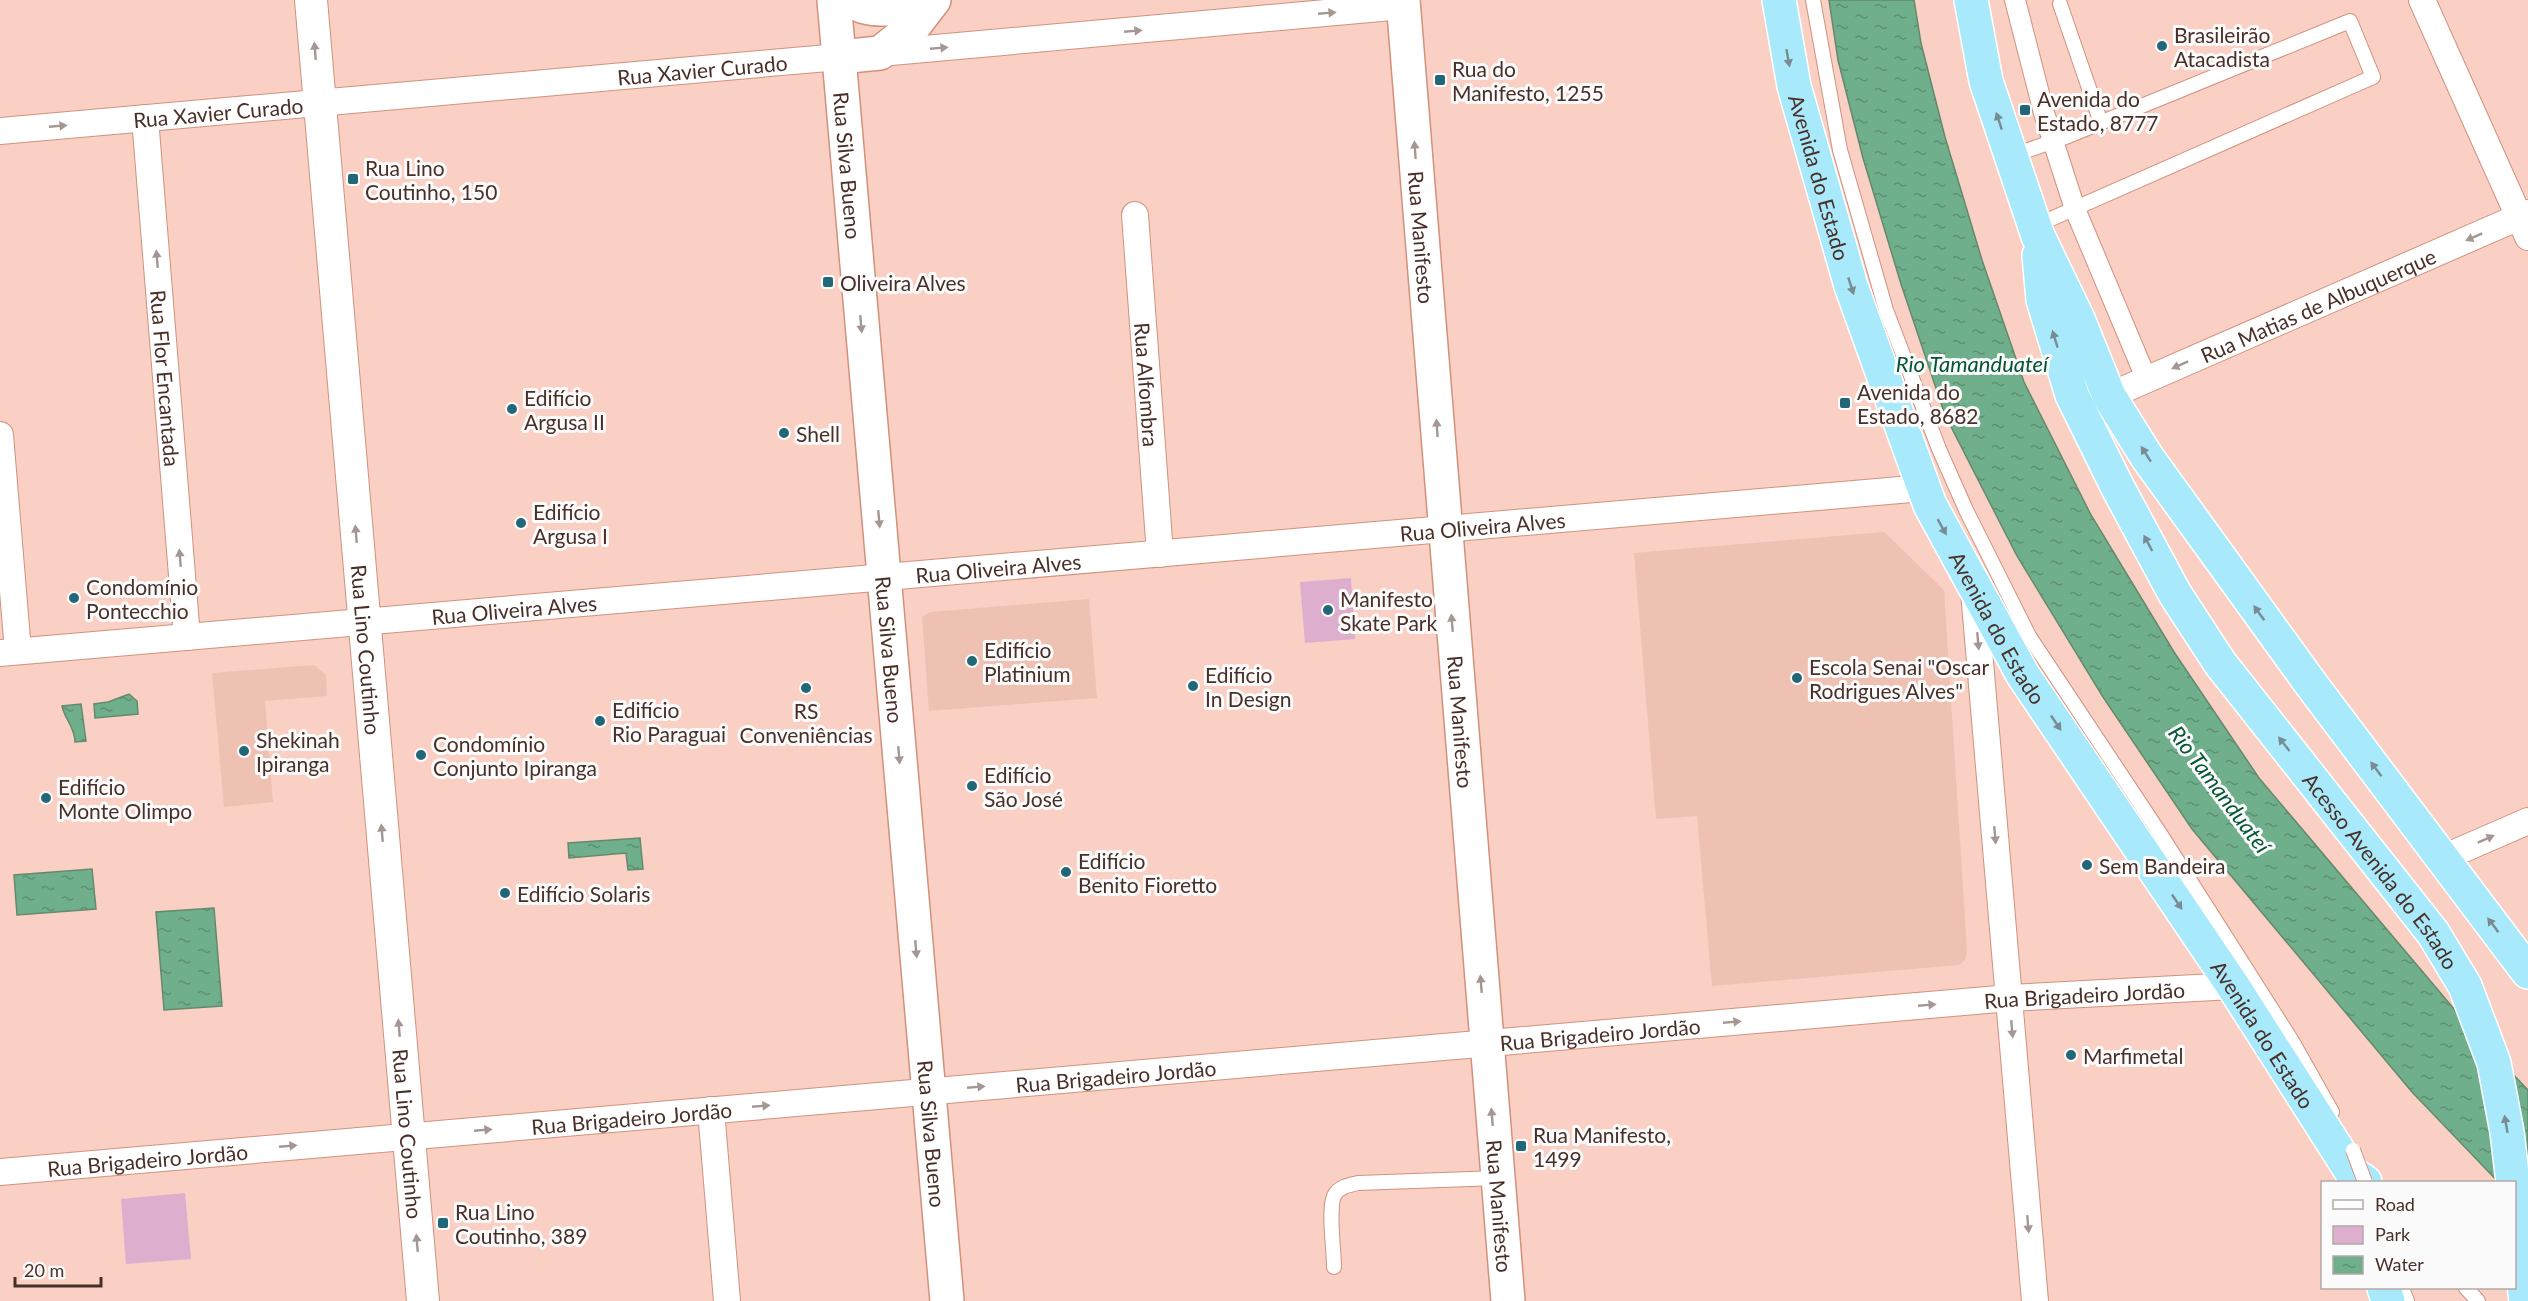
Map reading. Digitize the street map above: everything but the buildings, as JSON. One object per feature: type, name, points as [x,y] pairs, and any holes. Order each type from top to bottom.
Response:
[{"type":"highway","name":"Avenida do Estado","points":[[1779,0],[1794,86],[1851,285],[1930,505],[2023,675],[2361,1176]]},
{"type":"highway","points":[[1971,0],[1986,81],[2036,231],[2078,319],[2109,396],[2147,458],[2290,656],[2528,972]]},
{"type":"highway","name":"Acesso Avenida do Estado","points":[[2036,231],[2043,300],[2072,394],[2118,488],[2175,594],[2220,663],[2433,933],[2465,986],[2494,1063],[2507,1132],[2513,1181]]},
{"type":"highway","points":[[2516,1214],[2526,1301]]},
{"type":"highway","points":[[2504,1289],[2518,1301]]},
{"type":"main road","name":"Rua Silva Bueno","points":[[834,0],[947,1301]]},
{"type":"main road","points":[[851,0],[871,9],[907,6],[919,0]]},
{"type":"main road","points":[[880,53],[907,33],[934,0]]},
{"type":"main road","name":"Rua Manifesto","points":[[1403,3],[1508,1301]]},
{"type":"main road","name":"Rua Xavier Curado","points":[[839,57],[880,53]]},
{"type":"street","name":"Rua Lino Coutinho","points":[[311,0],[423,1301]]},
{"type":"street","points":[[2015,0],[2053,141],[2075,209],[2146,378]]},
{"type":"street","points":[[2422,0],[2525,223]]},
{"type":"street","name":"Rua Xavier Curado","points":[[880,53],[1403,3]]},
{"type":"street","name":"Rua Xavier Curado","points":[[0,131],[839,57]]},
{"type":"street","name":"Rua Flor Encantada","points":[[145,118],[187,637]]},
{"type":"street","name":"Rua Alfombra","points":[[1135,215],[1160,554]]},
{"type":"street","name":"Rua Matias de Albuquerque","points":[[2109,396],[2146,378],[2525,223]]},
{"type":"street","points":[[0,435],[9,652]]},
{"type":"street","name":"Rua Oliveira Alves","points":[[9,652],[1923,488]]},
{"type":"street","points":[[1973,582],[2034,1301]]},
{"type":"street","points":[[2444,858],[2528,820]]},
{"type":"street","name":"Rua Brigadeiro Jordão","points":[[0,1172],[2010,998],[2233,986]]},
{"type":"street","points":[[711,1110],[727,1301]]},
{"type":"lane","points":[[1813,0],[1840,150],[1886,310],[1939,448],[1966,510],[2029,636],[2161,835],[2286,1031],[2339,1126],[2361,1176]]},
{"type":"lane","points":[[2060,4],[2101,123]]},
{"type":"lane","points":[[2011,156],[2101,123],[2349,21],[2373,77],[2075,209],[2036,231]]},
{"type":"lane","points":[[1334,1267],[1332,1205],[1335,1195],[1343,1187],[1358,1183],[1498,1178]]},
{"type":"lane","points":[[2468,1289],[2478,1301]]},
{"type":"shaded area","name":"Escola Senai \"Oscar Rodrigues Alves\"","points":[[1884,532],[1944,590],[1967,951],[1965,960],[1959,965],[1712,986],[1697,816],[1656,819],[1634,553]]},
{"type":"shaded area","points":[[1089,599],[1097,698],[929,711],[922,617],[930,612]]},
{"type":"shaded area","name":"Shekinah Ipiranga","points":[[314,665],[326,675],[327,696],[265,701],[273,802],[224,807],[212,673]]},
{"type":"green space","name":"Manifesto Skate Park","points":[[1351,578],[1355,639],[1305,643],[1300,582]]},
{"type":"green space","points":[[185,1193],[191,1259],[126,1264],[121,1199]]},
{"type":"water","name":"Rio Tamanduateí","points":[[1829,0],[1914,0],[1921,43],[1945,137],[1982,260],[2024,382],[2091,515],[2174,652],[2259,778],[2476,1035],[2528,1090],[2528,1213],[2516,1200],[2516,1181],[2497,1181],[2412,1092],[2192,829],[2103,697],[2017,556],[1945,415],[1901,284],[1863,158],[1838,60]]},
{"type":"water","points":[[129,694],[137,701],[138,714],[95,718],[94,704],[108,702]]},
{"type":"water","points":[[81,704],[86,741],[75,742],[62,706]]},
{"type":"water","points":[[640,838],[643,869],[628,870],[626,853],[569,858],[568,843]]},
{"type":"water","points":[[92,869],[96,909],[17,915],[14,875]]},
{"type":"water","points":[[214,908],[222,1006],[164,1010],[156,912]]},
{"type":"place","name":"Brasileirão Atacadista","points":[[2162,46]]},
{"type":"place","name":"Rua do Manifesto, 1255","points":[[1440,80]]},
{"type":"place","name":"Avenida do Estado, 8777","points":[[2025,110]]},
{"type":"place","name":"Rua Lino Coutinho, 150","points":[[353,179]]},
{"type":"place","name":"Oliveira Alves","points":[[828,282]]},
{"type":"place","name":"Avenida do Estado, 8682","points":[[1845,403]]},
{"type":"place","name":"Edifício Argusa II","points":[[512,409]]},
{"type":"place","name":"Shell","points":[[784,433]]},
{"type":"place","name":"Edifício Argusa I","points":[[521,523]]},
{"type":"place","name":"Condomínio Pontecchio","points":[[74,598]]},
{"type":"place","name":"Manifesto Skate Park","points":[[1328,610]]},
{"type":"place","name":"Edifício Platinium","points":[[972,661]]},
{"type":"place","name":"Escola Senai \"Oscar Rodrigues Alves\"","points":[[1797,678]]},
{"type":"place","name":"Edifício In Design","points":[[1193,686]]},
{"type":"place","name":"RS Conveniências","points":[[806,688]]},
{"type":"place","name":"Edifício Rio Paraguai","points":[[600,721]]},
{"type":"place","name":"Shekinah Ipiranga","points":[[244,751]]},
{"type":"place","name":"Condomínio Conjunto Ipiranga","points":[[421,755]]},
{"type":"place","name":"Edifício São José","points":[[972,786]]},
{"type":"place","name":"Edifício Monte Olimpo","points":[[46,798]]},
{"type":"place","name":"Sem Bandeira","points":[[2087,865]]},
{"type":"place","name":"Edifício Benito Fioretto","points":[[1066,872]]},
{"type":"place","name":"Edifício Solaris","points":[[505,893]]},
{"type":"place","name":"Marfimetal","points":[[2071,1055]]},
{"type":"place","name":"Rua Manifesto, 1499","points":[[1521,1146]]},
{"type":"place","name":"Rua Lino Coutinho, 389","points":[[443,1223]]}]
